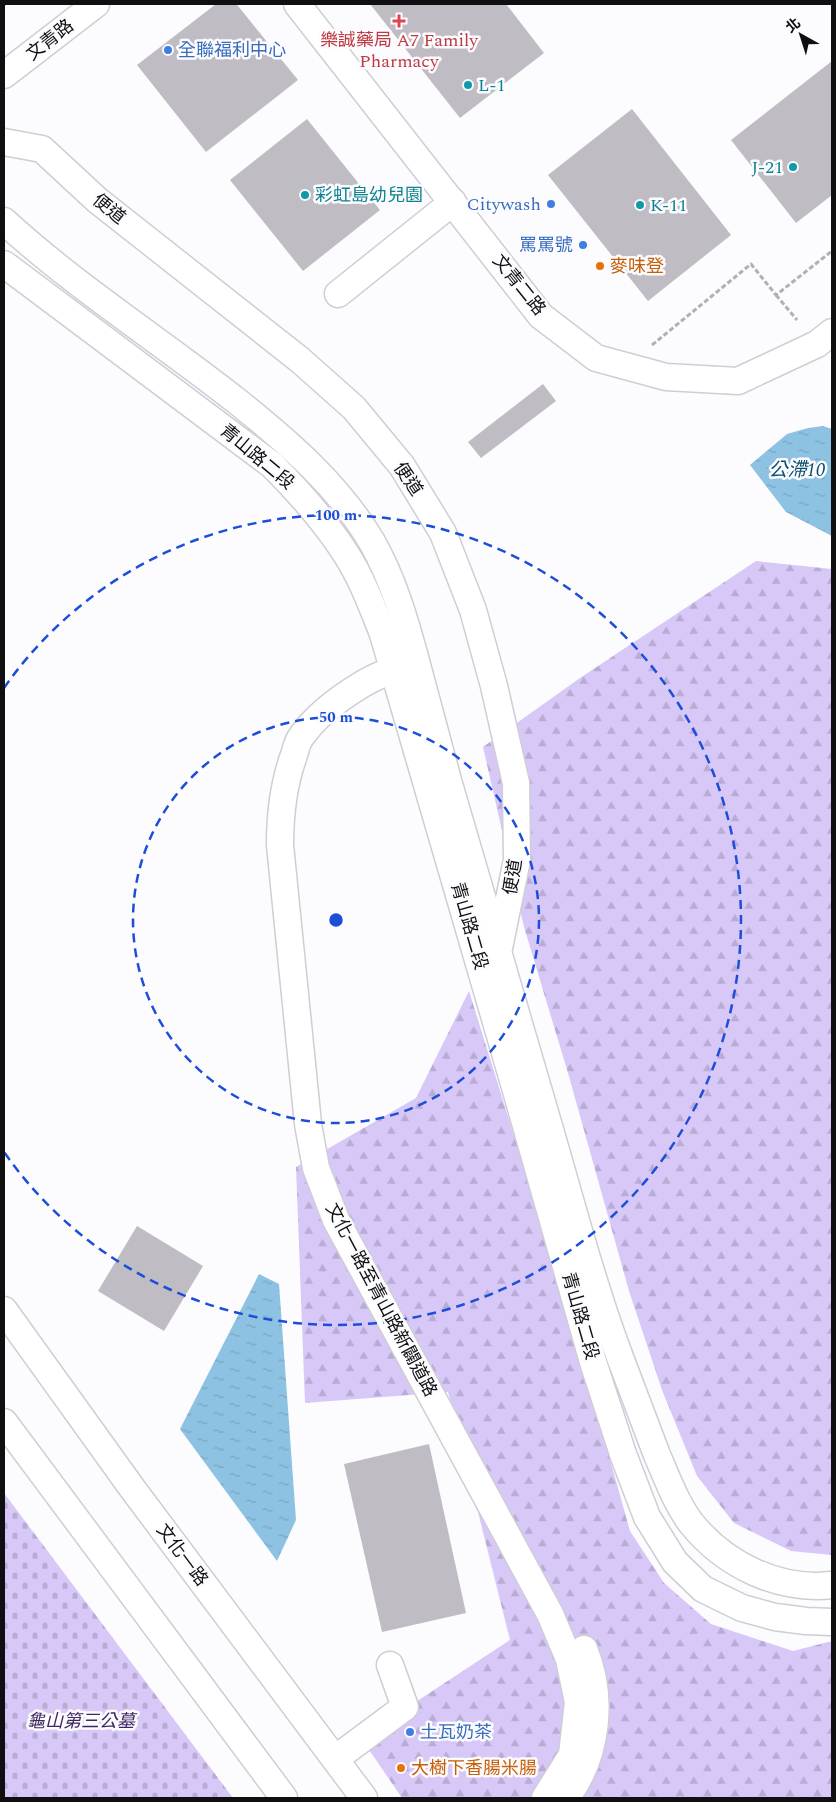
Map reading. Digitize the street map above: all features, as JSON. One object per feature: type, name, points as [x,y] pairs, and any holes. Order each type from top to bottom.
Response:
[{"type":"street","name":"文青路","points":[[4,75],[96,4]]},
{"type":"street","name":"文青二路","points":[[297,4],[541,316],[596,358],[666,377],[738,381],[817,344],[832,332]]},
{"type":"street","name":"便道","points":[[4,142],[42,150],[97,200],[321,378],[354,408],[402,466],[443,533],[473,610],[494,686],[516,783],[517,860],[498,953],[486,987]]},
{"type":"street","points":[[338,294],[452,202]]},
{"type":"street","name":"青山路二段","points":[[4,221],[37,252],[208,379],[281,436],[314,467],[351,512],[372,543],[392,583],[405,680],[486,987],[593,1362],[623,1454],[647,1517],[675,1562],[704,1589],[742,1608],[806,1622],[832,1622]]},
{"type":"street","name":"青山路二段","points":[[4,264],[272,465],[298,492],[346,554],[367,594],[405,680],[498,953],[606,1319],[671,1490],[690,1522],[725,1557],[748,1570],[770,1578],[814,1587],[832,1585]]},
{"type":"street","name":"文化一路至青山路新闢道路","points":[[405,680],[369,680],[332,704],[300,738],[286,776],[280,813],[280,845],[308,1124],[316,1168],[336,1220],[550,1614],[569,1659],[578,1702],[572,1755],[545,1798]]},
{"type":"street","name":"文化一路至青山路新闢道路","points":[[405,680],[379,692],[341,716],[314,746],[301,783],[296,825],[325,1121],[330,1154],[352,1213],[567,1609],[588,1658],[597,1699],[592,1744],[578,1783],[566,1798]]},
{"type":"street","name":"文化一路","points":[[4,1310],[132,1488],[364,1798]]},
{"type":"street","points":[[4,1422],[284,1798]]},
{"type":"street","points":[[334,1759],[404,1707],[390,1665]]},
{"type":"path","points":[[776,295],[832,251]]},
{"type":"path","points":[[652,345],[751,264],[797,320]]},
{"type":"green space","points":[[756,561],[832,569],[832,1555],[791,1551],[734,1523],[697,1476],[662,1390],[629,1291],[568,1073],[524,927],[483,747],[580,678]]},
{"type":"green space","points":[[469,991],[569,1313],[630,1531],[664,1583],[711,1624],[793,1651],[832,1641],[832,1798],[402,1798],[361,1738],[510,1640],[448,1392],[305,1403],[296,1167],[416,1098]]},
{"type":"green space","name":"龜山第三公墓","points":[[4,1493],[233,1798],[4,1798]]},
{"type":"water","name":"公滯10","points":[[823,426],[832,429],[832,536],[786,512],[750,465],[787,434]]},
{"type":"water","points":[[259,1274],[279,1284],[296,1520],[277,1561],[180,1429]]},
{"type":"building","points":[[216,4],[235,4],[238,6],[298,80],[206,152],[137,65]]},
{"type":"building","name":"L-1","points":[[370,4],[506,4],[544,53],[460,118]]},
{"type":"building","name":"J-21","points":[[832,61],[832,195],[796,223],[731,140]]},
{"type":"building","name":"K-11","points":[[632,109],[731,235],[648,301],[548,175]]},
{"type":"building","name":"彩虹島幼兒園","points":[[307,119],[380,210],[303,271],[230,180]]},
{"type":"building","points":[[543,384],[556,401],[481,458],[468,442]]},
{"type":"building","points":[[137,1226],[203,1266],[164,1331],[98,1291]]},
{"type":"building","points":[[429,1444],[466,1613],[382,1632],[344,1464]]},
{"type":"place","name":"樂誠藥局 A7 Family Pharmacy","points":[[399,21]]},
{"type":"place","name":"全聯福利中心","points":[[168,50]]},
{"type":"place","name":"L-1","points":[[468,85]]},
{"type":"place","name":"J-21","points":[[793,167]]},
{"type":"place","name":"彩虹島幼兒園","points":[[305,195]]},
{"type":"place","name":"Citywash","points":[[551,204]]},
{"type":"place","name":"K-11","points":[[640,205]]},
{"type":"place","name":"罵罵號","points":[[583,245]]},
{"type":"place","name":"麥味登","points":[[600,266]]},
{"type":"place","name":"土瓦奶茶","points":[[410,1732]]},
{"type":"place","name":"大樹下香腸米腸","points":[[401,1768]]}]
